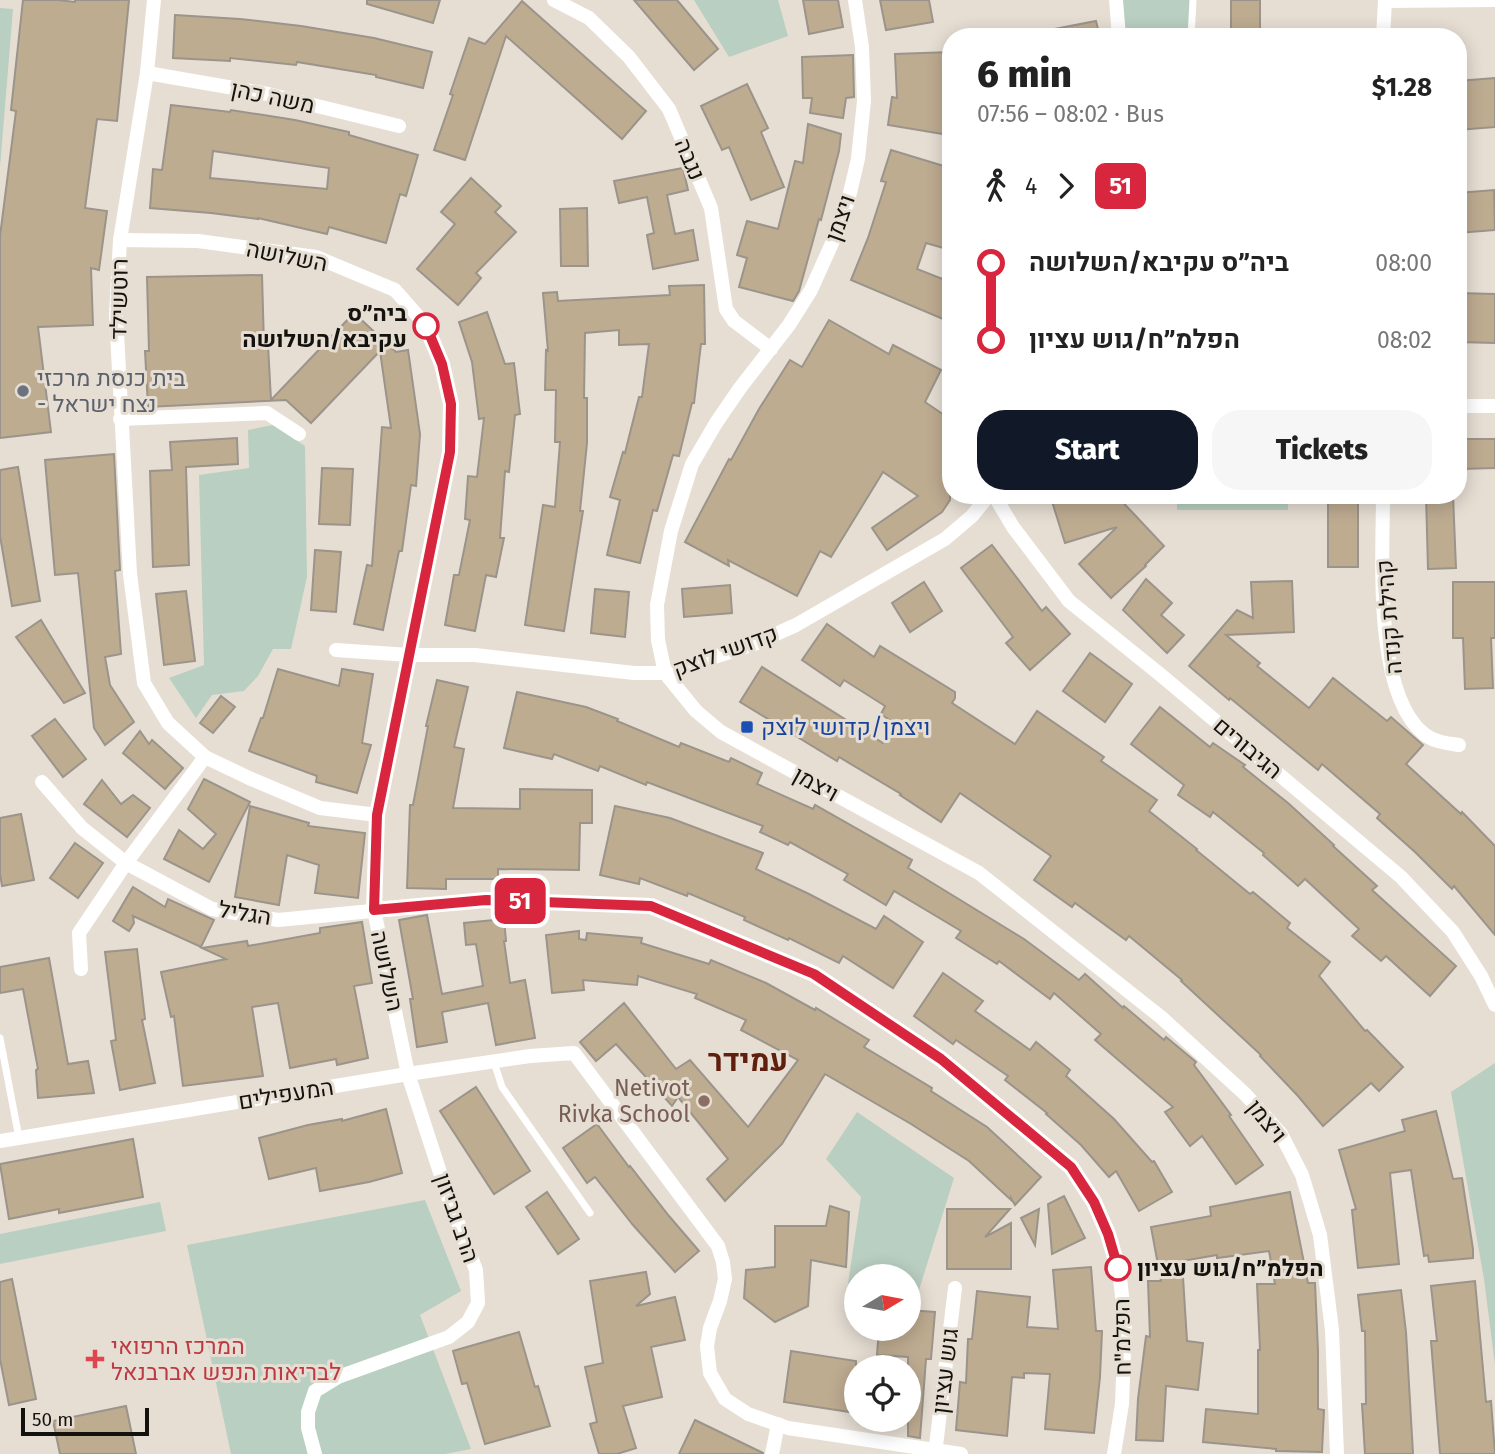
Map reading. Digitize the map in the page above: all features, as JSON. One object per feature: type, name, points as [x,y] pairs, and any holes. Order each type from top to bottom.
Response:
[{"type":"street","name":"רוטשילד","points":[[154,0],[147,73],[120,240],[116,315],[130,574],[144,683],[168,723],[205,757]]},
{"type":"street","name":"נגבה","points":[[554,0],[589,18],[629,57],[669,109],[711,208],[726,309],[741,328],[771,349]]},
{"type":"street","name":"ויצמן","points":[[855,0],[862,47],[864,100],[858,159],[848,201],[811,290],[789,325],[716,423],[692,464],[671,531],[657,605],[658,640],[665,673],[696,711],[721,732],[979,873],[1162,1018],[1245,1094],[1281,1134],[1302,1174],[1320,1236],[1332,1330],[1337,1454]]},
{"type":"street","points":[[1116,0],[1118,28]]},
{"type":"street","points":[[1384,28],[1385,1],[1495,0]]},
{"type":"street","name":"משה כהן","points":[[147,73],[268,93],[398,126]]},
{"type":"street","name":"השלושה","points":[[120,240],[198,241],[316,257],[394,290],[424,323],[442,364],[451,404],[450,452],[377,815],[374,910],[408,1073]]},
{"type":"street","points":[[1467,406],[1495,406]]},
{"type":"street","points":[[120,419],[267,412],[299,434]]},
{"type":"street","name":"קדושי לוצק","points":[[336,650],[409,656],[475,655],[634,673],[665,673],[754,644],[796,625],[944,539],[983,504]]},
{"type":"street","name":"הגיבורים","points":[[998,504],[1069,601],[1401,877],[1453,932],[1481,976],[1495,1005]]},
{"type":"street","name":"קהילת קנדה","points":[[1383,504],[1383,597],[1388,657],[1393,679],[1413,724],[1426,736],[1441,743],[1460,745]]},
{"type":"street","points":[[81,969],[79,933],[126,863],[205,757],[320,808],[377,815]]},
{"type":"street","name":"הגליל","points":[[42,782],[82,828],[126,863],[212,909],[278,919],[374,910]]},
{"type":"street","name":"הפלמ\"ח","points":[[374,910],[486,900],[651,906],[814,974],[941,1059],[1071,1167],[1094,1202],[1108,1234],[1120,1278],[1125,1324],[1122,1404],[1114,1454]]},
{"type":"street","name":"המעפילים","points":[[0,1141],[408,1073],[573,1053],[718,1245],[725,1279],[707,1346],[710,1373],[725,1399],[748,1414],[778,1424]]},
{"type":"street","name":"הרב גביזון","points":[[315,1454],[308,1428],[308,1412],[315,1391],[338,1377],[449,1337],[468,1322],[478,1303],[476,1270],[447,1194],[408,1073]]},
{"type":"street","name":"גוש עציון","points":[[935,1453],[955,1287]]},
{"type":"street","points":[[772,1454],[778,1424],[788,1428],[935,1453],[961,1454]]},
{"type":"lane","points":[[1191,28],[1192,0]]},
{"type":"lane","points":[[0,1038],[19,1138]]},
{"type":"lane","points":[[494,1062],[502,1087],[590,1213]]},
{"type":"green space","points":[[694,0],[778,0],[788,36],[729,57]]},
{"type":"green space","points":[[1116,0],[1193,0],[1191,28],[1118,28]]},
{"type":"green space","points":[[0,8],[13,9],[0,167]]},
{"type":"green space","points":[[273,425],[305,446],[307,577],[291,649],[273,649],[258,676],[244,691],[212,695],[196,718],[169,678],[204,665],[199,475],[249,468],[248,430]]},
{"type":"green space","points":[[1177,504],[1288,504],[1288,510],[1177,510]]},
{"type":"green space","points":[[1495,1063],[1495,1365],[1484,1279],[1451,1092]]},
{"type":"green space","points":[[857,1112],[954,1178],[921,1283],[921,1264],[851,1264],[861,1197],[826,1159]]},
{"type":"green space","points":[[425,1200],[461,1291],[420,1315],[471,1449],[445,1454],[231,1454],[187,1245]]},
{"type":"green space","points":[[160,1202],[166,1231],[0,1264],[0,1234]]},
{"type":"building","points":[[23,0],[129,0],[117,121],[97,119],[85,208],[107,211],[99,270],[91,268],[93,325],[38,327],[51,432],[0,438],[0,236],[16,111],[11,110]]},
{"type":"building","points":[[367,0],[440,0],[433,23],[367,4]]},
{"type":"building","points":[[634,0],[677,0],[718,49],[694,70]]},
{"type":"building","points":[[803,0],[838,0],[843,27],[809,34]]},
{"type":"building","points":[[880,0],[929,0],[933,22],[886,30]]},
{"type":"building","points":[[1231,0],[1260,0],[1260,28],[1231,28]]},
{"type":"building","points":[[522,1],[646,111],[622,139],[506,36],[465,160],[434,150],[469,38],[485,44]]},
{"type":"building","points":[[175,15],[301,26],[374,38],[432,52],[423,88],[376,75],[297,62],[296,65],[230,58],[230,61],[173,58]]},
{"type":"building","points":[[1096,21],[1098,28],[1059,28]]},
{"type":"building","points":[[942,52],[942,134],[888,125],[892,97],[897,98],[895,54]]},
{"type":"building","points":[[853,55],[854,97],[846,98],[843,118],[810,113],[812,98],[803,98],[802,57]]},
{"type":"building","points":[[1495,78],[1495,127],[1467,129],[1467,80]]},
{"type":"building","points":[[747,84],[768,128],[761,132],[784,187],[751,200],[729,147],[722,150],[701,106]]},
{"type":"building","points":[[171,105],[231,110],[295,120],[349,132],[349,135],[418,155],[406,196],[400,194],[386,243],[329,227],[327,234],[258,218],[150,208],[153,169],[162,170]],"holes":[[[213,151],[329,168],[327,189],[210,178]]]},
{"type":"building","points":[[808,124],[841,134],[821,220],[819,219],[799,291],[793,301],[739,287],[747,258],[737,255],[747,221],[778,229],[795,161],[803,163]]},
{"type":"building","points":[[891,150],[942,165],[942,248],[926,243],[917,269],[942,279],[942,319],[851,280],[886,182],[881,181]]},
{"type":"building","points":[[683,168],[688,190],[667,195],[675,234],[693,230],[698,260],[653,269],[647,235],[654,233],[647,197],[619,203],[614,181]]},
{"type":"building","points":[[471,178],[501,206],[495,212],[516,232],[476,273],[481,278],[458,305],[417,269],[455,224],[441,212]]},
{"type":"building","points":[[1494,190],[1495,230],[1467,232],[1467,192]]},
{"type":"building","points":[[587,208],[588,266],[561,266],[560,209]]},
{"type":"building","points":[[262,275],[264,345],[268,345],[271,400],[354,313],[396,352],[408,350],[420,434],[416,486],[411,485],[402,551],[399,551],[383,630],[354,624],[367,565],[372,566],[382,427],[391,428],[380,351],[311,423],[286,400],[148,407],[145,351],[149,351],[147,277]]},
{"type":"building","points":[[704,285],[705,344],[701,344],[694,403],[679,456],[673,455],[657,511],[653,510],[640,563],[607,555],[620,500],[610,497],[623,452],[625,453],[639,397],[642,397],[649,344],[619,345],[619,330],[585,333],[584,398],[587,398],[587,443],[580,511],[583,511],[564,631],[525,625],[543,505],[555,507],[560,442],[555,442],[556,390],[545,390],[546,350],[548,351],[543,293],[557,292],[558,301],[670,295],[669,286]]},
{"type":"building","points":[[1467,293],[1495,294],[1495,343],[1467,342]]},
{"type":"building","points":[[487,312],[505,364],[514,363],[520,414],[515,415],[509,472],[505,471],[500,538],[504,538],[496,577],[486,575],[475,631],[445,625],[454,575],[459,575],[470,520],[465,519],[468,476],[477,477],[484,418],[479,419],[472,362],[459,322]]},
{"type":"building","points":[[829,320],[889,354],[893,345],[941,370],[925,402],[942,414],[942,504],[947,504],[942,512],[887,550],[872,528],[918,496],[883,472],[831,557],[820,551],[797,596],[728,560],[729,566],[685,542],[729,459],[731,460],[790,360],[802,367]]},
{"type":"building","points":[[237,438],[238,464],[186,467],[189,565],[153,567],[150,471],[172,470],[170,442]]},
{"type":"building","points":[[1467,439],[1495,439],[1495,468],[1467,469]]},
{"type":"building","points":[[114,454],[120,570],[115,571],[121,654],[105,657],[110,685],[134,722],[105,745],[94,728],[78,573],[55,575],[45,460]]},
{"type":"building","points":[[18,467],[40,601],[12,606],[0,536],[0,470]]},
{"type":"building","points":[[322,468],[353,469],[350,525],[319,524]]},
{"type":"building","points":[[1053,504],[1124,504],[1164,546],[1111,598],[1079,564],[1117,527],[1065,543]]},
{"type":"building","points":[[1328,504],[1358,504],[1358,567],[1328,567]]},
{"type":"building","points":[[1426,504],[1453,504],[1456,568],[1428,569]]},
{"type":"building","points":[[992,545],[1042,611],[1046,607],[1070,634],[1030,670],[1006,643],[1013,637],[961,568]]},
{"type":"building","points":[[315,550],[341,552],[336,612],[311,610]]},
{"type":"building","points":[[1146,579],[1172,603],[1161,615],[1184,635],[1167,653],[1123,610]]},
{"type":"building","points":[[1292,581],[1294,632],[1226,635],[1260,663],[1257,666],[1309,708],[1333,678],[1387,721],[1391,717],[1423,745],[1406,764],[1461,814],[1462,812],[1495,846],[1495,935],[1454,886],[1452,889],[1377,818],[1380,814],[1322,764],[1318,770],[1189,666],[1237,610],[1253,618],[1251,582]]},
{"type":"building","points":[[924,582],[942,611],[910,632],[892,603]]},
{"type":"building","points":[[1453,582],[1495,582],[1495,638],[1491,638],[1493,688],[1465,689],[1463,638],[1453,638]]},
{"type":"building","points":[[730,585],[732,613],[684,617],[682,589]]},
{"type":"building","points":[[595,589],[629,592],[625,637],[591,633]]},
{"type":"building","points":[[186,591],[195,661],[164,665],[156,594]]},
{"type":"building","points":[[41,620],[85,693],[64,703],[16,637]]},
{"type":"building","points":[[827,624],[874,657],[880,646],[955,692],[952,703],[1015,744],[1037,711],[1104,757],[1101,761],[1157,800],[1149,811],[1250,894],[1253,892],[1290,923],[1287,928],[1330,962],[1319,976],[1365,1031],[1367,1030],[1403,1067],[1379,1091],[1371,1083],[1323,1126],[1261,1055],[1182,980],[1129,936],[1126,940],[1075,903],[1072,907],[1034,880],[1051,856],[960,793],[941,822],[901,794],[839,757],[837,761],[740,702],[762,667],[883,743],[895,724],[881,714],[885,706],[844,680],[840,686],[802,660]]},
{"type":"building","points":[[1090,653],[1132,684],[1105,722],[1063,691]]},
{"type":"building","points":[[278,669],[339,686],[342,669],[373,674],[362,743],[371,745],[357,793],[316,782],[317,776],[249,751],[263,718]]},
{"type":"building","points":[[437,680],[468,687],[454,747],[464,749],[453,808],[520,809],[520,789],[592,790],[592,823],[580,823],[579,870],[498,869],[498,879],[446,879],[446,889],[407,888],[410,805],[413,805],[426,726]]},
{"type":"building","points":[[517,692],[586,707],[679,747],[681,743],[729,762],[731,758],[762,773],[757,784],[813,809],[815,805],[912,860],[908,868],[1024,939],[1079,980],[1085,974],[1123,1008],[1124,1006],[1164,1040],[1166,1037],[1196,1062],[1194,1065],[1263,1165],[1236,1184],[1202,1136],[1190,1146],[1165,1112],[1173,1107],[1095,1040],[1101,1034],[1054,993],[1050,999],[999,961],[997,964],[956,938],[961,931],[894,891],[886,905],[844,880],[848,874],[790,842],[788,845],[760,832],[763,826],[647,782],[646,785],[600,766],[598,771],[554,754],[552,759],[504,748]]},
{"type":"building","points":[[221,696],[235,707],[213,733],[200,723]]},
{"type":"building","points":[[1160,707],[1210,747],[1213,743],[1245,765],[1243,767],[1334,845],[1377,886],[1372,890],[1456,966],[1430,996],[1386,956],[1381,961],[1352,936],[1359,929],[1305,879],[1298,886],[1263,855],[1264,853],[1213,812],[1210,817],[1178,795],[1184,785],[1131,744]]},
{"type":"building","points":[[55,719],[86,759],[63,777],[32,736]]},
{"type":"building","points":[[140,731],[149,744],[152,740],[183,768],[165,789],[123,753]]},
{"type":"building","points":[[204,779],[250,802],[209,882],[164,859],[179,830],[203,849],[216,834],[188,809]]},
{"type":"building","points":[[102,780],[121,804],[133,795],[150,808],[127,837],[84,804]]},
{"type":"building","points":[[250,806],[309,823],[308,826],[365,833],[358,898],[315,893],[319,865],[287,855],[279,905],[235,897]]},
{"type":"building","points":[[615,806],[670,818],[763,853],[756,869],[876,929],[884,916],[923,942],[893,988],[843,956],[839,963],[789,938],[788,940],[744,920],[745,917],[688,893],[687,896],[640,878],[639,884],[600,875]]},
{"type":"building","points":[[21,814],[34,880],[2,886],[0,818]]},
{"type":"building","points":[[75,843],[103,863],[78,898],[50,878]]},
{"type":"building","points":[[133,887],[165,907],[168,899],[214,920],[201,947],[133,916],[134,923],[129,931],[113,921]]},
{"type":"building","points":[[427,915],[442,994],[483,986],[476,944],[466,945],[464,923],[504,919],[510,983],[525,980],[535,1038],[496,1045],[488,1003],[442,1012],[447,1042],[417,1047],[410,999],[413,999],[399,920]]},
{"type":"building","points":[[362,922],[372,983],[354,986],[368,1058],[337,1065],[336,1059],[290,1068],[278,1003],[252,1007],[263,1076],[183,1086],[174,1016],[171,1017],[161,972],[226,959],[202,948],[247,941],[248,946],[320,933],[320,928]]},
{"type":"building","points":[[579,931],[579,939],[586,940],[587,933],[642,938],[641,943],[709,964],[711,960],[766,983],[815,1010],[816,1008],[869,1040],[864,1047],[932,1088],[931,1091],[987,1127],[1041,1177],[1015,1205],[1011,1198],[969,1161],[825,1074],[782,1144],[725,1201],[707,1179],[728,1159],[678,1097],[672,1106],[616,1044],[596,1061],[580,1042],[624,1003],[676,1069],[690,1060],[748,1127],[798,1060],[741,1030],[746,1020],[695,998],[697,994],[638,976],[637,985],[583,980],[584,990],[552,993],[546,935]]},
{"type":"building","points":[[137,949],[145,1019],[142,1020],[155,1083],[120,1090],[111,1041],[116,1040],[105,952]]},
{"type":"building","points":[[49,958],[68,1064],[88,1061],[94,1093],[38,1098],[38,1069],[23,989],[0,993],[0,967]]},
{"type":"building","points":[[943,973],[983,1001],[975,1011],[1030,1050],[1036,1042],[1070,1070],[1066,1076],[1114,1119],[1152,1162],[1154,1161],[1172,1192],[1139,1211],[1116,1171],[1109,1177],[1081,1145],[1047,1113],[1005,1080],[1008,1076],[956,1040],[953,1044],[914,1016]]},
{"type":"building","points":[[476,1087],[530,1171],[494,1194],[440,1111]]},
{"type":"building","points":[[386,1109],[402,1173],[320,1191],[316,1168],[269,1179],[259,1138]]},
{"type":"building","points":[[1436,1111],[1453,1179],[1462,1178],[1473,1258],[1429,1262],[1428,1255],[1424,1256],[1411,1170],[1390,1173],[1399,1264],[1358,1268],[1352,1210],[1356,1209],[1339,1150],[1405,1131],[1402,1120]]},
{"type":"building","points":[[597,1124],[699,1251],[675,1272],[595,1177],[587,1183],[563,1148]]},
{"type":"building","points":[[133,1139],[143,1197],[59,1213],[59,1209],[9,1219],[0,1164]]},
{"type":"building","points":[[547,1192],[579,1239],[558,1254],[526,1207]]},
{"type":"building","points":[[1290,1192],[1308,1283],[1315,1283],[1318,1409],[1324,1410],[1322,1452],[1276,1451],[1203,1442],[1206,1409],[1258,1414],[1260,1350],[1257,1284],[1275,1284],[1269,1251],[1182,1261],[1187,1341],[1203,1343],[1198,1390],[1166,1386],[1163,1441],[1136,1440],[1146,1336],[1150,1337],[1148,1281],[1161,1281],[1151,1227],[1211,1216],[1210,1207]]},
{"type":"building","points":[[1064,1196],[1085,1238],[1052,1254],[1048,1204]]},
{"type":"building","points":[[830,1206],[849,1212],[846,1264],[844,1267],[811,1260],[808,1306],[775,1322],[744,1298],[746,1270],[775,1267],[775,1226],[826,1226]]},
{"type":"building","points":[[947,1209],[1010,1209],[985,1237],[1011,1223],[1011,1269],[947,1269]]},
{"type":"building","points":[[1039,1209],[1035,1245],[1021,1218]]},
{"type":"building","points":[[1091,1267],[1096,1331],[1102,1331],[1094,1433],[1045,1429],[1050,1374],[1024,1373],[1024,1378],[1012,1377],[1007,1436],[956,1430],[960,1382],[966,1383],[968,1339],[972,1339],[977,1291],[1030,1297],[1027,1327],[1058,1329],[1053,1270]]},
{"type":"building","points":[[646,1272],[650,1294],[636,1306],[675,1297],[685,1340],[651,1347],[662,1397],[623,1406],[636,1448],[617,1454],[599,1454],[590,1424],[597,1422],[585,1367],[603,1363],[590,1281]]},
{"type":"building","points":[[12,1279],[36,1399],[9,1405],[0,1359],[0,1282]]},
{"type":"building","points":[[1475,1281],[1486,1402],[1491,1401],[1495,1454],[1440,1454],[1431,1341],[1437,1341],[1431,1286]]},
{"type":"building","points":[[1401,1290],[1413,1454],[1365,1454],[1362,1404],[1366,1404],[1365,1331],[1362,1331],[1358,1295]]},
{"type":"building","points":[[921,1311],[935,1312],[931,1359],[926,1359],[921,1425],[921,1355],[877,1355],[878,1341],[921,1341]]},
{"type":"building","points":[[519,1332],[550,1426],[485,1444],[467,1383],[462,1384],[453,1351]]},
{"type":"building","points":[[791,1351],[844,1359],[844,1411],[784,1402]]},
{"type":"building","points":[[126,1406],[136,1454],[60,1454],[53,1421]]},
{"type":"building","points":[[695,1420],[763,1453],[763,1454],[679,1454]]},
{"type":"building","points":[[908,1432],[920,1432],[920,1438],[908,1436]]},
{"type":"bus line","name":"51","points":[[426,326],[442,364],[451,404],[450,452],[377,815],[374,910],[486,900],[651,906],[814,974],[941,1059],[1071,1167],[1094,1202],[1108,1234],[1118,1268]]},
{"type":"place","name":"ביה״ס עקיבא/השלושה","points":[[426,326]]},
{"type":"place","name":"בית כנסת מרכזי - נצח ישראל","points":[[23,391]]},
{"type":"place","name":"ויצמן/קדושי לוצק","points":[[747,727]]},
{"type":"place","name":"Netivot Rivka School","points":[[704,1101]]},
{"type":"place","name":"הפלמ״ח/גוש עציון","points":[[1118,1268]]},
{"type":"place","name":"המרכז הרפואי לבריאות הנפש אברבנאל","points":[[95,1359]]},
{"type":"district","name":"עמידר","points":[[748,1061]]}]
